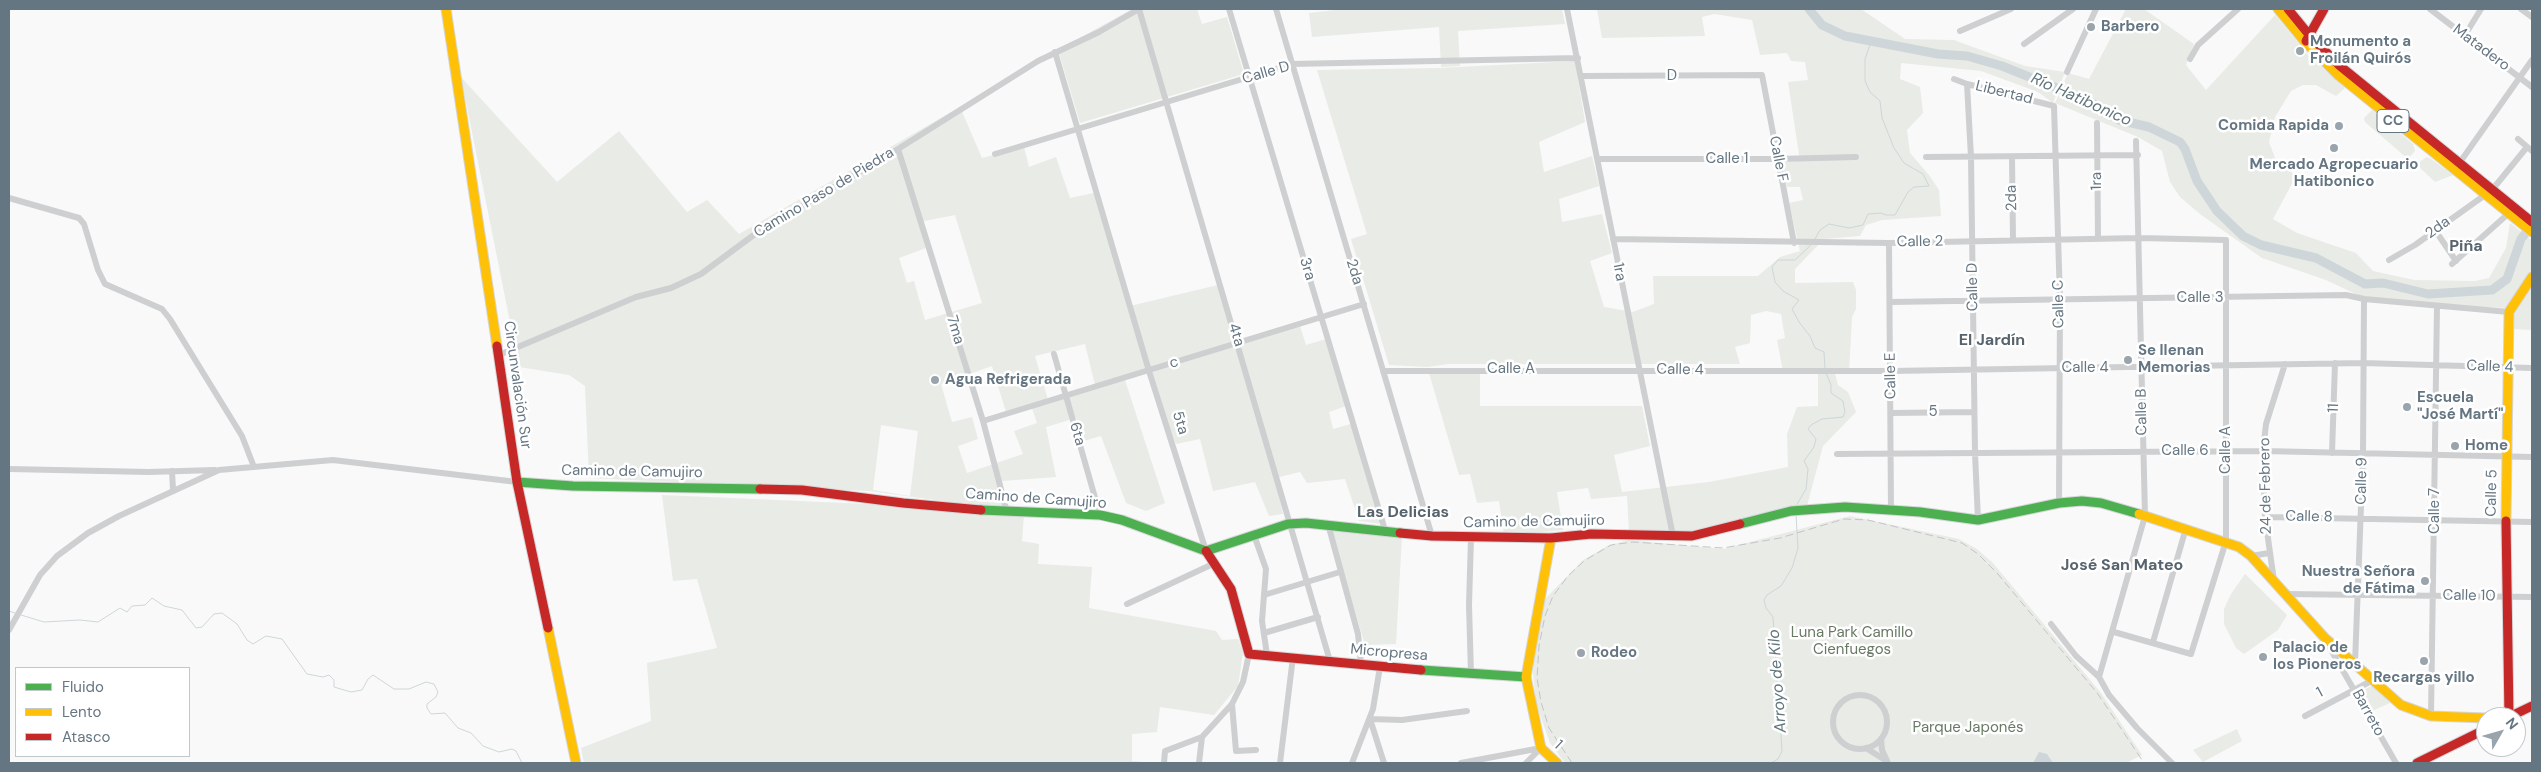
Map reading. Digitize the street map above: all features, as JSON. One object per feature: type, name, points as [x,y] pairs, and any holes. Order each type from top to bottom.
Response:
[{"type":"street","name":"Circunvalación Sur","points":[[446,9],[517,482],[576,763]]},
{"type":"street","name":"Camino Paso de Piedra","points":[[499,355],[636,297],[671,288],[701,274],[755,234],[1055,52],[1099,32],[1139,9]]},
{"type":"street","name":"4ta","points":[[1139,9],[1164,103],[1238,344],[1288,524],[1308,582],[1330,661]]},
{"type":"street","name":"3ra","points":[[1229,9],[1385,530]]},
{"type":"street","name":"2da","points":[[1276,9],[1432,536]]},
{"type":"street","name":"1ra","points":[[1567,9],[1673,536]]},
{"type":"street","points":[[1960,30],[2011,9]]},
{"type":"street","points":[[2024,44],[2073,9]]},
{"type":"street","points":[[2067,72],[2096,9]]},
{"type":"street","points":[[2190,59],[2198,45],[2238,9]]},
{"type":"street","name":"CC","points":[[2278,9],[2307,39],[2374,101],[2489,192],[2532,232]]},
{"type":"street","name":"CC","points":[[2288,9],[2307,39]]},
{"type":"street","points":[[2307,39],[2324,9]]},
{"type":"street","name":"Matadero","points":[[2430,9],[2532,87]]},
{"type":"street","points":[[2465,35],[2481,9]]},
{"type":"street","points":[[2521,9],[2532,17]]},
{"type":"street","name":"5ta","points":[[1055,52],[1206,551],[1231,589],[1249,654],[1243,682],[1232,704],[1202,737],[1165,751],[1164,763]]},
{"type":"street","name":"Calle D","points":[[995,154],[1292,64],[1578,58]]},
{"type":"street","points":[[2457,167],[2522,78],[2532,60]]},
{"type":"street","name":"D","points":[[1582,76],[1762,75]]},
{"type":"street","name":"Calle F","points":[[1762,75],[1794,242]]},
{"type":"street","name":"Libertad","points":[[1954,78],[1967,84],[2054,106]]},
{"type":"street","name":"Calle D","points":[[1967,84],[1971,157],[1974,412],[1978,520]]},
{"type":"street","name":"Calle C","points":[[2054,106],[2060,300],[2059,503]]},
{"type":"street","name":"1ra","points":[[2097,123],[2098,240]]},
{"type":"street","points":[[2518,139],[2530,149]]},
{"type":"street","name":"Calle B","points":[[2099,677],[2114,632],[2145,516],[2139,298],[2140,238],[2136,141]]},
{"type":"street","name":"7ma","points":[[898,148],[983,421],[1007,512]]},
{"type":"street","name":"2da","points":[[2389,260],[2415,245],[2489,192],[2530,149]]},
{"type":"street","points":[[1926,157],[2138,155]]},
{"type":"street","name":"Calle 1","points":[[1598,159],[1856,157]]},
{"type":"street","name":"2da","points":[[2012,157],[2013,240]]},
{"type":"street","points":[[9,198],[79,218],[84,224],[98,270],[105,284],[162,309],[242,436],[254,467]]},
{"type":"street","points":[[2435,230],[2454,263],[2513,213]]},
{"type":"street","name":"CC","points":[[2513,213],[2532,222]]},
{"type":"street","name":"Calle 2","points":[[1613,239],[1889,243],[2140,238],[2226,240]]},
{"type":"street","name":"Calle A","points":[[2153,642],[2190,654],[2226,541],[2226,240]]},
{"type":"street","name":"Calle E","points":[[1889,243],[1891,510]]},
{"type":"street","points":[[2509,312],[2532,277]]},
{"type":"street","name":"Calle 3","points":[[1890,302],[2346,295],[2364,299],[2509,312]]},
{"type":"street","name":"Calle 9","points":[[2355,663],[2363,454],[2364,299]]},
{"type":"street","name":"c","points":[[983,421],[1364,304]]},
{"type":"street","name":"Calle 7","points":[[2431,716],[2438,365],[2437,306]]},
{"type":"street","name":"Calle 5","points":[[2509,312],[2506,457],[2509,707]]},
{"type":"street","name":"6ta","points":[[1054,354],[1100,515]]},
{"type":"street","name":"Calle 4","points":[[1638,369],[1890,371],[2141,368],[2335,363],[2532,368]]},
{"type":"street","name":"11","points":[[2332,454],[2335,363]]},
{"type":"street","name":"24 de Febrero","points":[[2274,581],[2268,553],[2263,451],[2266,424],[2285,364]]},
{"type":"street","name":"Calle A","points":[[1383,371],[1638,369]]},
{"type":"street","name":"5","points":[[1891,413],[1974,412]]},
{"type":"street","name":"Calle 6","points":[[1837,454],[2263,451],[2532,457]]},
{"type":"street","name":"Camino de Camujiro","points":[[9,630],[40,575],[57,556],[88,533],[173,490],[219,470],[333,460],[517,482],[573,486],[802,490],[903,504],[1007,512],[1100,515],[1122,520],[1206,551],[1288,524],[1328,524],[1432,536],[1550,538],[1591,534],[1692,536],[1791,511],[1845,507],[1978,520],[2059,503],[2082,501],[2101,502],[2226,541],[2251,556],[2324,637],[2401,705],[2431,716],[2476,718]]},
{"type":"street","points":[[9,470],[219,470]]},
{"type":"street","points":[[172,471],[173,490]]},
{"type":"street","name":"Calle 8","points":[[2265,516],[2532,522]]},
{"type":"street","points":[[1328,524],[1358,634],[1362,664]]},
{"type":"street","points":[[2114,632],[2153,642],[2186,528]]},
{"type":"street","points":[[1254,535],[1266,569],[1264,633],[1267,655]]},
{"type":"street","points":[[1471,537],[1469,605],[1471,674]]},
{"type":"street","points":[[1541,748],[1526,677],[1550,538]]},
{"type":"street","points":[[2251,556],[2268,553]]},
{"type":"street","points":[[1127,604],[1214,563]]},
{"type":"street","points":[[1264,595],[1340,572]]},
{"type":"street","name":"Calle 10","points":[[2285,594],[2532,597]]},
{"type":"street","points":[[1264,633],[1318,617]]},
{"type":"street","points":[[2051,624],[2076,656],[2099,677],[2109,695],[2172,763]]},
{"type":"street","name":"Barreto","points":[[2324,637],[2356,689],[2396,763]]},
{"type":"street","name":"Micropresa","points":[[1249,654],[1380,667],[1526,677]]},
{"type":"street","points":[[1280,763],[1293,657]]},
{"type":"street","points":[[1352,763],[1370,719],[1380,667]]},
{"type":"street","name":"1","points":[[2306,716],[2373,680]]},
{"type":"street","points":[[1866,696],[1881,705],[1886,722],[1881,739],[1887,762],[1866,748],[1850,747],[1843,742],[1834,728],[1836,710],[1848,698],[1866,696]]},
{"type":"street","points":[[1232,704],[1236,751],[1256,750]]},
{"type":"street","points":[[1370,719],[1402,720],[1467,711]]},
{"type":"street","points":[[1370,719],[1384,763]]},
{"type":"street","points":[[2417,763],[2434,759],[2476,735]]},
{"type":"street","points":[[1199,763],[1202,737]]},
{"type":"street","points":[[1866,748],[1881,739]]},
{"type":"street","points":[[1461,763],[1541,748]]},
{"type":"street","points":[[1526,763],[1541,748]]},
{"type":"street","name":"1","points":[[1541,748],[1557,763]]},
{"type":"green space","points":[[1132,9],[1197,9],[1202,24],[1227,17],[1244,74],[1080,123],[1058,50]]},
{"type":"green space","points":[[1344,9],[1562,9],[1565,24],[1458,31],[1460,66],[1441,67],[1439,27],[1312,37],[1309,13]]},
{"type":"green space","points":[[1597,9],[1861,9],[1905,39],[1954,40],[2025,66],[2065,72],[2053,103],[2038,92],[1981,71],[1901,63],[1900,79],[1920,87],[1923,113],[1907,130],[1910,153],[1939,190],[1941,216],[1882,220],[1866,225],[1860,236],[1824,239],[1795,269],[1795,283],[1853,282],[1856,290],[1856,309],[1852,317],[1849,371],[1835,374],[1838,385],[1848,392],[1856,412],[1823,446],[1807,506],[1679,533],[1629,531],[1627,496],[1591,499],[1588,488],[1557,492],[1563,530],[1504,535],[1499,501],[1477,503],[1470,474],[1459,475],[1429,373],[1480,374],[1480,406],[1642,406],[1650,446],[1614,455],[1622,492],[1709,482],[1788,467],[1787,434],[1797,407],[1818,406],[1818,374],[1783,371],[1777,340],[1785,338],[1781,314],[1766,311],[1751,315],[1750,343],[1735,347],[1740,364],[1449,364],[1427,367],[1389,365],[1351,239],[1367,234],[1317,70],[1440,68],[1575,61],[1585,122],[1539,142],[1544,172],[1592,156],[1599,186],[1559,199],[1562,222],[1602,214],[1612,253],[1590,261],[1604,307],[1633,312],[1654,304],[1653,276],[1758,276],[1780,257],[1800,251],[1789,203],[1803,200],[1800,187],[1787,187],[1781,162],[1800,161],[1788,82],[1808,80],[1805,62],[1791,61],[1787,53],[1760,55],[1752,20],[1714,14],[1702,17],[1705,36],[1602,38]]},
{"type":"green space","points":[[2126,9],[2144,9],[2194,44],[2186,65],[2206,90],[2275,15],[2309,56],[2345,88],[2336,96],[2316,85],[2303,85],[2291,91],[2275,117],[2269,142],[2275,158],[2296,176],[2273,219],[2297,233],[2356,253],[2373,271],[2414,280],[2475,281],[2489,278],[2506,248],[2510,223],[2532,240],[2532,269],[2508,308],[2438,305],[2360,296],[2326,280],[2262,258],[2200,214],[2180,197],[2170,182],[2162,151],[2138,137],[2055,103],[2068,73],[2089,79]]},
{"type":"green space","points":[[461,77],[557,182],[619,131],[687,212],[707,200],[739,234],[960,107],[982,158],[1024,147],[1029,167],[1056,157],[1070,198],[1094,193],[1130,306],[1218,285],[1236,345],[1300,326],[1306,345],[1326,339],[1346,406],[1329,412],[1333,429],[1351,424],[1381,524],[1359,521],[1345,479],[1307,483],[1300,472],[1275,478],[1283,514],[1269,516],[1255,482],[1213,491],[1200,439],[1176,444],[1168,425],[1152,371],[1125,380],[1165,503],[1146,511],[1126,503],[1101,436],[1084,441],[1076,418],[1046,427],[1056,477],[1002,481],[1008,510],[869,491],[589,478],[585,386],[569,375],[519,367]],"holes":[[[955,215],[982,303],[925,320],[914,281],[907,283],[899,258],[926,248],[919,222]],[[1085,344],[1095,385],[1048,400],[1035,356]],[[992,366],[1006,412],[1031,405],[1037,423],[1014,431],[1023,454],[967,473],[958,446],[978,439],[972,417],[952,422],[941,384]],[[881,425],[918,431],[910,496],[873,490]]]},
{"type":"green space","points":[[2372,110],[2413,144],[2415,151],[2408,159],[2365,122],[2364,118]]},
{"type":"green space","points":[[2427,157],[2453,175],[2435,182],[2416,164]]},
{"type":"green space","points":[[2532,285],[2532,330],[2513,329],[2514,314]]},
{"type":"green space","points":[[662,495],[868,504],[1024,515],[1022,541],[1039,544],[1038,564],[1092,567],[1089,608],[1216,631],[1222,640],[1238,639],[1243,652],[1238,686],[1214,715],[1160,707],[1157,732],[1132,734],[1132,761],[1155,763],[584,763],[581,748],[651,721],[647,663],[717,648],[697,579],[673,581]]},
{"type":"green space","name":"Luna Park Camillo Cienfuegos","points":[[1850,516],[1959,539],[1977,549],[1993,563],[2101,693],[2142,755],[2126,763],[1565,763],[1550,743],[1536,703],[1533,673],[1534,645],[1543,601],[1583,560],[1609,545],[1629,540],[1723,549]]},
{"type":"green space","points":[[1331,531],[1402,536],[1396,644],[1365,645]]},
{"type":"green space","points":[[2245,574],[2287,615],[2278,630],[2244,654],[2236,648],[2224,624],[2224,609],[2231,594]]},
{"type":"green space","points":[[2374,685],[2390,703],[2372,711],[2361,691]]},
{"type":"green space","points":[[2237,729],[2242,741],[2203,762],[2193,750]]},
{"type":"shaded area","points":[[2039,752],[2047,754],[2053,763],[2033,763]]},
{"type":"waterway","name":"Río Hatibonico","points":[[1809,9],[1822,25],[1845,36],[1938,54],[1967,56],[2002,66],[2089,101],[2119,120],[2149,127],[2180,142],[2185,149],[2197,181],[2217,211],[2243,236],[2261,245],[2316,258],[2365,284],[2383,283],[2428,294],[2492,290],[2507,279],[2521,239],[2532,225]]},
{"type":"waterway","name":"Arroyo de Kilo","points":[[1815,239],[1820,230],[1829,224],[1849,228],[1863,225],[1868,214],[1895,215],[1908,192],[1914,187],[1929,186],[1923,174],[1904,163],[1894,148],[1882,118],[1880,101],[1870,92],[1865,81],[1865,59],[1871,42]]},
{"type":"waterway","name":"Arroyo de Kilo","points":[[1812,244],[1795,260],[1778,260],[1772,267],[1775,282],[1783,291],[1799,300],[1792,309],[1810,336],[1815,348],[1824,352],[1825,369]]},
{"type":"waterway","name":"Arroyo de Kilo","points":[[1796,506],[1806,489],[1808,469],[1804,461],[1814,447],[1816,439],[1808,429],[1811,425],[1822,419],[1843,417],[1845,412],[1843,401],[1831,393],[1831,385],[1826,373]]},
{"type":"waterway","name":"Arroyo de Kilo","points":[[1771,763],[1778,759],[1782,751],[1773,617],[1766,608],[1764,600],[1767,595],[1781,586],[1792,568],[1798,548],[1796,515]]},
{"type":"waterway","points":[[21,615],[44,622],[80,620],[98,622],[120,608],[127,612],[132,606],[145,605],[152,598],[164,606],[182,610],[196,628],[202,627],[214,614],[222,613],[237,624],[247,640],[253,644],[266,636],[282,639],[307,674],[323,677],[329,675],[334,680],[334,687],[351,692],[362,690],[368,679],[373,675],[394,689],[409,689],[426,682],[434,684],[438,692],[436,697],[427,704],[431,714],[445,713],[458,728],[471,733],[483,746],[499,752],[512,749],[516,751],[522,763]]},
{"type":"waterway","points":[[9,611],[15,613]]},
{"type":"railway","points":[[1572,763],[1549,728],[1541,702],[1537,678],[1539,646],[1545,616],[1553,596],[1568,576],[1584,561],[1611,545],[1633,542],[1723,548],[1780,538],[1844,519],[1868,520],[1962,543],[1978,554],[1997,573],[2098,694],[2144,763]]},
{"type":"traffic: fast","points":[[517,482],[573,486],[760,489]]},
{"type":"traffic: fast","points":[[1740,524],[1791,511],[1845,507],[1920,512],[1978,520],[2059,503],[2082,501],[2101,503],[2139,514]]},
{"type":"traffic: fast","points":[[981,510],[1100,515],[1122,520],[1206,551],[1288,524],[1306,523],[1400,533]]},
{"type":"traffic: fast","points":[[1421,670],[1526,677]]},
{"type":"traffic: slow","points":[[446,9],[497,346]]},
{"type":"traffic: slow","points":[[2278,9],[2305,42],[2338,75],[2532,232]]},
{"type":"traffic: slow","points":[[2506,521],[2509,312],[2532,277]]},
{"type":"traffic: slow","points":[[2139,514],[2239,547],[2251,556],[2324,637],[2401,705],[2431,716],[2476,718]]},
{"type":"traffic: slow","points":[[1551,538],[1526,677],[1541,748],[1557,763]]},
{"type":"traffic: slow","points":[[548,628],[576,763]]},
{"type":"traffic: jam","points":[[2288,9],[2310,36],[2340,66],[2532,222]]},
{"type":"traffic: jam","points":[[2306,41],[2324,9]]},
{"type":"traffic: jam","points":[[497,346],[517,482],[548,628]]},
{"type":"traffic: jam","points":[[760,489],[802,490],[903,503],[981,510]]},
{"type":"traffic: jam","points":[[2506,521],[2509,717],[2532,706]]},
{"type":"traffic: jam","points":[[1400,533],[1432,536],[1551,538],[1591,534],[1692,536],[1740,524]]},
{"type":"traffic: jam","points":[[1206,551],[1231,589],[1249,654],[1421,670]]},
{"type":"traffic: jam","points":[[2417,763],[2476,734]]},
{"type":"place","name":"Barbero","points":[[2091,27]]},
{"type":"place","name":"Monumento a Froilán Quirós","points":[[2300,51]]},
{"type":"place","name":"Comida Rapida","points":[[2339,126]]},
{"type":"place","name":"Mercado Agropecuario Hatibonico","points":[[2334,148]]},
{"type":"place","name":"Se llenan Memorias","points":[[2128,360]]},
{"type":"place","name":"Agua Refrigerada","points":[[935,380]]},
{"type":"place","name":"Escuela \"José Martí\"","points":[[2407,407]]},
{"type":"place","name":"Home","points":[[2455,446]]},
{"type":"place","name":"Nuestra Señora de Fátima","points":[[2425,581]]},
{"type":"place","name":"Rodeo","points":[[1581,653]]},
{"type":"place","name":"Palacio de los Pioneros","points":[[2263,657]]},
{"type":"place","name":"Recargas yillo","points":[[2424,661]]},
{"type":"district","name":"Piña","points":[[2466,247]]},
{"type":"district","name":"El Jardín","points":[[1992,341]]},
{"type":"district","name":"Las Delicias","points":[[1403,513]]},
{"type":"district","name":"José San Mateo","points":[[2122,566]]},
{"type":"park label","name":"Parque Japonés","points":[[1968,728]]}]
